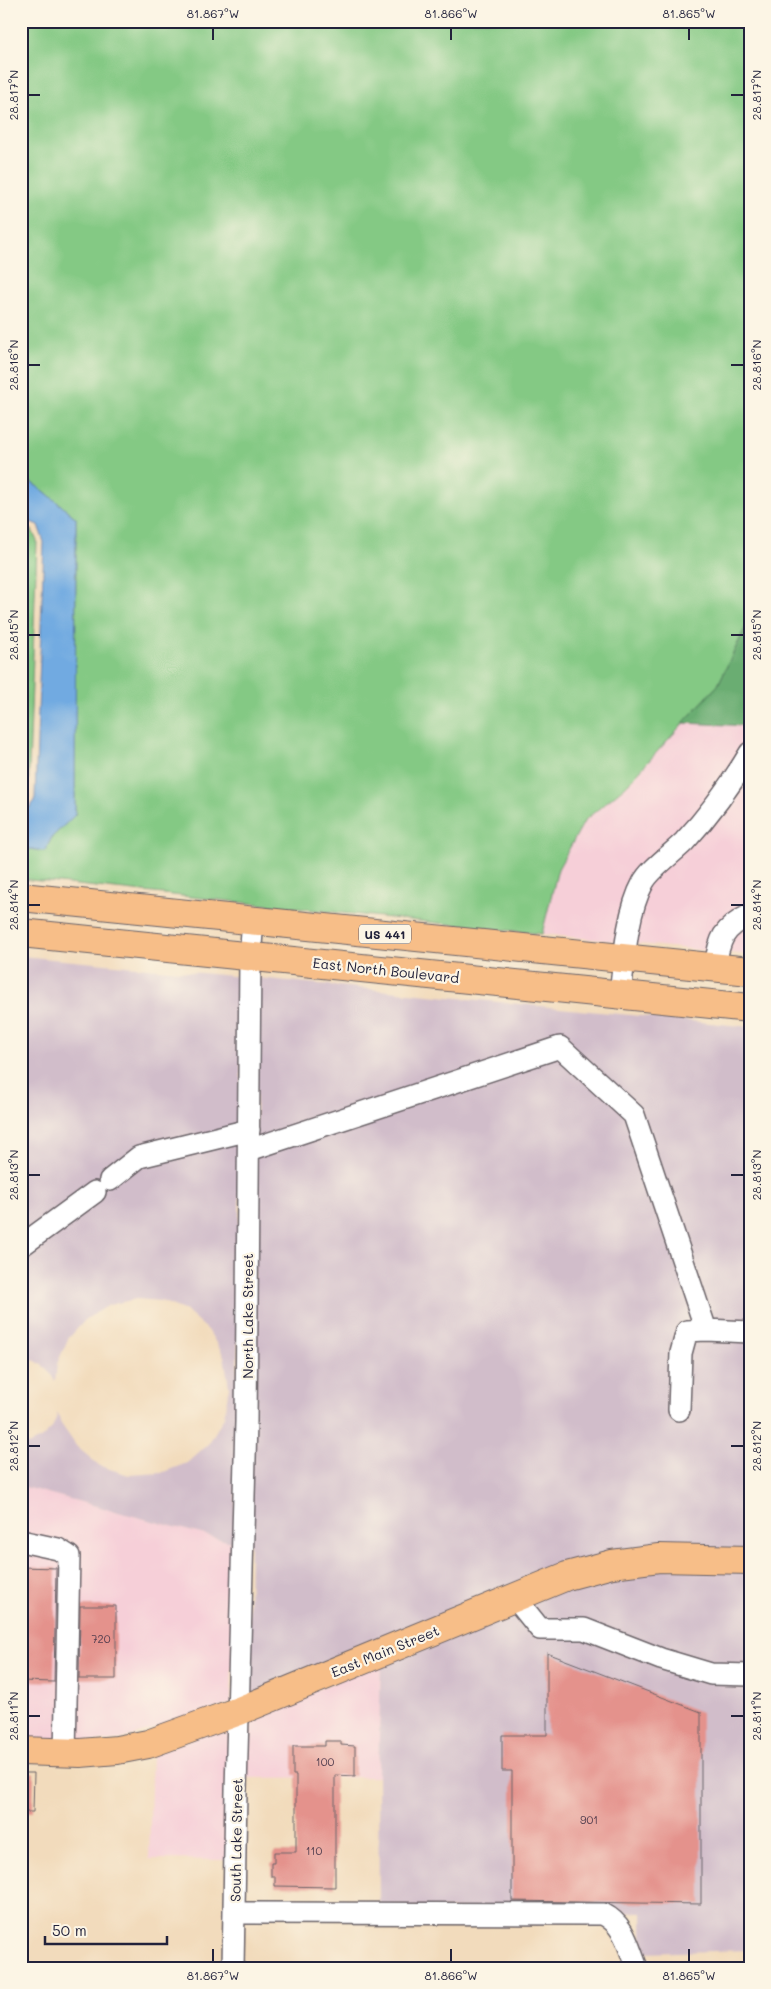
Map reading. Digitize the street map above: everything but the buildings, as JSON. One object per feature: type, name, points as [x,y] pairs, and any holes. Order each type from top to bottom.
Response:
[{"type":"main road","name":"US 441","points":[[21,897],[750,971]]},
{"type":"main road","name":"East North Boulevard","points":[[21,933],[750,1008]]},
{"type":"main road","name":"East Main Street","points":[[21,1751],[117,1750],[148,1744],[239,1712],[566,1576],[612,1564],[659,1558],[750,1560]]},
{"type":"street","points":[[620,995],[624,958],[635,902],[644,881],[684,842],[703,820],[750,753]]},
{"type":"street","points":[[714,967],[722,934],[735,922],[746,917]]},
{"type":"street","name":"North Lake Street","points":[[239,1712],[246,1422],[250,957],[253,921]]},
{"type":"street","points":[[21,1246],[139,1157],[249,1140],[560,1046],[634,1115],[706,1330]]},
{"type":"street","points":[[679,1410],[682,1353],[687,1331],[750,1332]]},
{"type":"street","points":[[21,1541],[58,1548],[69,1556],[65,1752]]},
{"type":"street","points":[[515,1598],[540,1629],[584,1629],[660,1658],[711,1674],[750,1675]]},
{"type":"street","name":"South Lake Street","points":[[233,1968],[239,1712]]},
{"type":"street","points":[[234,1913],[603,1914],[622,1929],[637,1968]]},
{"type":"shaded area","points":[[683,723],[750,726],[750,955],[542,934],[558,869],[585,820],[626,786]]},
{"type":"shaded area","points":[[21,956],[242,977],[235,1543],[21,1486],[21,1446],[31,1444],[42,1438],[52,1428],[58,1413],[61,1424],[77,1447],[100,1466],[129,1475],[161,1473],[187,1463],[209,1443],[224,1417],[229,1387],[224,1356],[208,1330],[186,1311],[161,1301],[136,1299],[109,1305],[86,1319],[68,1339],[57,1364],[55,1381],[47,1369],[36,1361],[21,1357]]},
{"type":"shaded area","points":[[258,978],[750,1027],[750,1551],[660,1549],[248,1698]]},
{"type":"shaded area","points":[[21,1486],[235,1543],[231,1704],[116,1741],[21,1741]]},
{"type":"shaded area","points":[[660,1568],[750,1570],[750,1950],[642,1953],[642,1913],[379,1907],[378,1777],[381,1663],[569,1586]]},
{"type":"shaded area","points":[[381,1663],[378,1777],[245,1778],[247,1719]]},
{"type":"shaded area","points":[[231,1725],[227,1860],[149,1859],[152,1753]]},
{"type":"green space","points":[[21,21],[744,21],[750,73],[750,618],[718,685],[626,786],[585,820],[558,869],[542,934],[21,879],[21,848],[45,851],[52,837],[75,815],[76,518],[44,491],[21,476]]},
{"type":"green space","points":[[21,526],[32,530],[37,541],[28,798],[21,798]]},
{"type":"green space","points":[[750,618],[750,726],[683,723],[718,685]]},
{"type":"water","points":[[21,476],[44,491],[76,518],[75,815],[52,837],[45,851],[21,848],[21,807],[31,807],[35,798],[44,542],[38,525],[21,518]]}]
